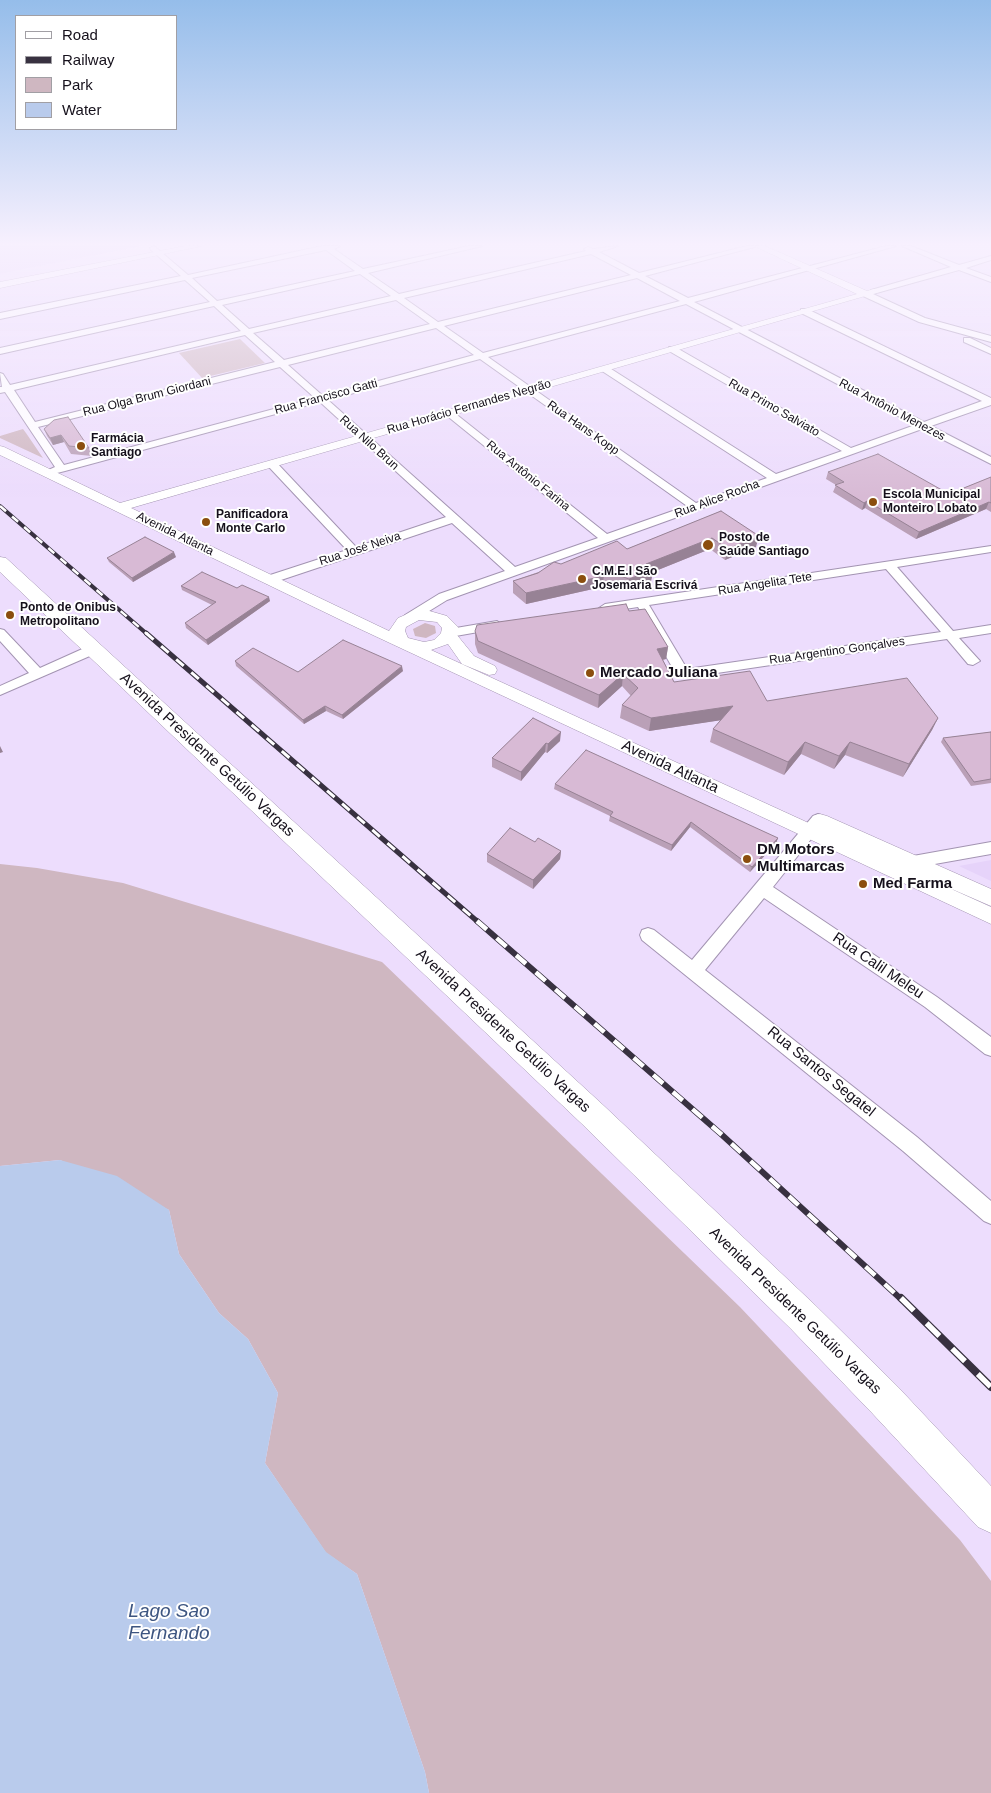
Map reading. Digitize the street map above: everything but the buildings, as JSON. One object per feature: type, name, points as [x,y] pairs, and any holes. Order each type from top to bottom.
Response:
[{"type":"main road","name":"Avenida Presidente Getúlio Vargas","points":[[1,564],[592,1114],[803,1317],[885,1400],[991,1514]]},
{"type":"street","points":[[0,351],[96,330]]},
{"type":"street","name":"Rua Nilo Brun","points":[[246,330],[452,519],[513,572]]},
{"type":"street","points":[[4,389],[258,330]]},
{"type":"street","name":"Rua Olga Brum Giordani","points":[[34,426],[417,330]]},
{"type":"street","name":"Rua Hans Kopp","points":[[443,330],[694,507]]},
{"type":"street","name":"Rua Francisco Gatti","points":[[55,470],[579,330]]},
{"type":"street","name":"Rua Horácio Fernandes Negrão","points":[[121,507],[738,330]]},
{"type":"street","name":"Rua Antônio Menezes","points":[[741,330],[991,461]]},
{"type":"street","points":[[842,330],[991,402]]},
{"type":"street","points":[[944,330],[991,351]]},
{"type":"street","points":[[957,330],[991,339]]},
{"type":"street","name":"Rua Primo Salviato","points":[[672,349],[850,451]]},
{"type":"street","points":[[605,368],[775,478]]},
{"type":"street","points":[[0,376],[4,389],[34,426],[55,470]]},
{"type":"street","name":"Rua Alice Rocha","points":[[409,618],[443,597],[991,402]]},
{"type":"street","name":"Rua Antônio Farina","points":[[449,413],[606,539]]},
{"type":"street","name":"Avenida Atlanta","points":[[0,450],[55,470],[121,507],[350,619],[689,769],[908,869],[991,916]]},
{"type":"street","points":[[272,464],[354,552]]},
{"type":"street","name":"Rua José Neiva","points":[[268,580],[452,519]]},
{"type":"street","name":"Rua Angelita Tete","points":[[594,610],[991,549]]},
{"type":"street","points":[[889,565],[973,661]]},
{"type":"street","points":[[435,616],[443,597]]},
{"type":"street","name":"Rua Argentino Gonçalves","points":[[642,603],[683,674],[991,629]]},
{"type":"street","points":[[449,634],[447,622],[435,616],[426,615],[409,618],[403,622],[397,631],[402,641],[408,644],[432,646],[440,644],[449,634],[508,624]]},
{"type":"street","name":"Avenida Atlanta","points":[[350,619],[409,618]]},
{"type":"street","points":[[0,633],[38,674]]},
{"type":"street","name":"Avenida Atlanta","points":[[449,634],[468,660],[689,769]]},
{"type":"street","points":[[0,691],[94,650]]},
{"type":"street","points":[[694,971],[814,826]]},
{"type":"street","points":[[908,869],[991,848]]},
{"type":"street","name":"Avenida Atlanta","points":[[908,869],[991,898]]},
{"type":"street","name":"Rua Calil Meleu","points":[[762,888],[931,1002],[991,1048]]},
{"type":"street","name":"Rua Santos Segatel","points":[[648,935],[902,1138],[991,1214]]},
{"type":"shaded area","points":[[991,860],[991,881],[959,866]]},
{"type":"green space","points":[[240,339],[265,363],[202,378],[179,353]]},
{"type":"green space","points":[[23,429],[43,458],[0,438],[0,436]]},
{"type":"green space","points":[[425,623],[435,626],[436,633],[426,638],[415,636],[413,629]]},
{"type":"green space","points":[[0,864],[37,868],[123,883],[382,962],[740,1307],[960,1540],[991,1581],[991,1793],[429,1793],[425,1772],[357,1574],[326,1553],[265,1463],[278,1393],[248,1339],[219,1313],[179,1254],[169,1210],[60,1160],[0,1166]]},
{"type":"water","name":"Lago Sao Fernando","points":[[60,1160],[117,1176],[169,1210],[179,1254],[219,1313],[248,1339],[278,1393],[265,1463],[326,1552],[357,1574],[425,1772],[429,1793],[0,1793],[0,1166]]},
{"type":"railway","points":[[0,506],[147,634]]},
{"type":"railway","points":[[146,633],[478,922]]},
{"type":"railway","points":[[477,921],[721,1134],[902,1300]]},
{"type":"railway","points":[[901,1298],[991,1387]]},
{"type":"place","name":"Farmácia Santiago","points":[[81,446]]},
{"type":"place","name":"Escola Municipal Monteiro Lobato","points":[[873,502]]},
{"type":"place","name":"Panificadora Monte Carlo","points":[[206,522]]},
{"type":"place","name":"Posto de Saúde Santiago","points":[[708,545]]},
{"type":"place","name":"C.M.E.I São Josemaria Escrivá","points":[[582,579]]},
{"type":"place","name":"Ponto de Onibus Metropolitano","points":[[10,615]]},
{"type":"place","name":"Mercado Juliana","points":[[590,673]]},
{"type":"place","name":"DM Motors Multimarcas","points":[[747,859]]},
{"type":"place","name":"Med Farma","points":[[863,884]]}]
